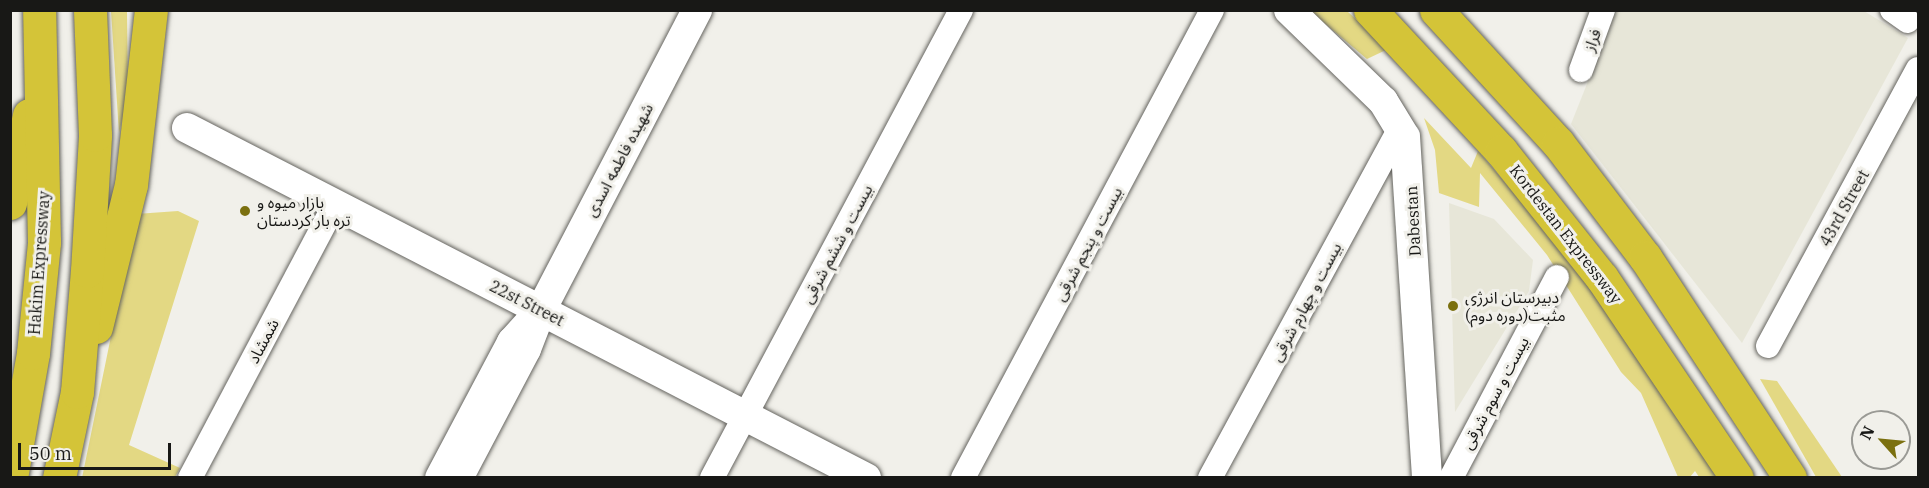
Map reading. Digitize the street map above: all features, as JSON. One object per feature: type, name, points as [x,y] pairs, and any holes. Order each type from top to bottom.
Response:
[{"type":"highway","points":[[10,203],[42,43],[34,10]]},
{"type":"highway","name":"Hakim Expressway","points":[[11,477],[33,353],[44,242],[42,43],[39,10]]},
{"type":"highway","points":[[77,392],[95,135],[90,10]]},
{"type":"highway","name":"Kordestan Expressway","points":[[1370,10],[1502,151],[1565,231],[1638,325],[1737,477]]},
{"type":"highway","points":[[1436,10],[1558,143],[1645,257],[1790,477]]},
{"type":"highway","points":[[59,477],[77,392],[131,185],[148,18]]},
{"type":"street","name":"شهیده فاطمه اسدی","points":[[458,477],[526,349],[541,310],[697,10]]},
{"type":"street","name":"بیست و ششم شرقی","points":[[712,477],[961,10]]},
{"type":"street","name":"بیست و پنجم شرقی","points":[[963,477],[1212,10]]},
{"type":"street","name":"Dabestan","points":[[1289,10],[1368,84],[1401,126],[1410,166],[1427,477]]},
{"type":"street","name":"فراز","points":[[1581,70],[1603,10]]},
{"type":"street","name":"43rd Street","points":[[1768,346],[1918,69]]},
{"type":"street","name":"بیست و چهارم شرقی","points":[[1210,477],[1401,126]]},
{"type":"street","name":"22st Street","points":[[188,128],[866,477]]},
{"type":"street","name":"شمشاد","points":[[190,477],[335,204]]},
{"type":"street","name":"بیست و سوم شرقی","points":[[1451,477],[1557,277]]},
{"type":"street","name":"شهیده فاطمه اسدی","points":[[440,477],[512,342],[541,310]]},
{"type":"shaded area","points":[[111,11],[127,11],[128,94],[119,133]]},
{"type":"shaded area","points":[[1310,11],[1347,11],[1388,49],[1367,59]]},
{"type":"shaded area","points":[[1616,11],[1864,11],[1908,38],[1742,343],[1571,124]]},
{"type":"shaded area","points":[[1424,118],[1471,168],[1478,151],[1584,275],[1718,477],[1699,477],[1695,471],[1690,477],[1678,477],[1641,393],[1621,372],[1547,255],[1480,173],[1479,207],[1439,193],[1435,150]]},
{"type":"shaded area","points":[[1449,203],[1494,219],[1533,260],[1529,291],[1455,412]]},
{"type":"shaded area","points":[[178,211],[199,221],[129,445],[180,468],[175,477],[82,478],[136,214]]},
{"type":"shaded area","points":[[1760,379],[1777,381],[1842,477],[1816,477]]},
{"type":"place","name":"بازار میوه و تره بار کردستان","points":[[245,211]]},
{"type":"place","name":"دبیرستان انرژی مثبت(دوره دوم)","points":[[1453,306]]}]
